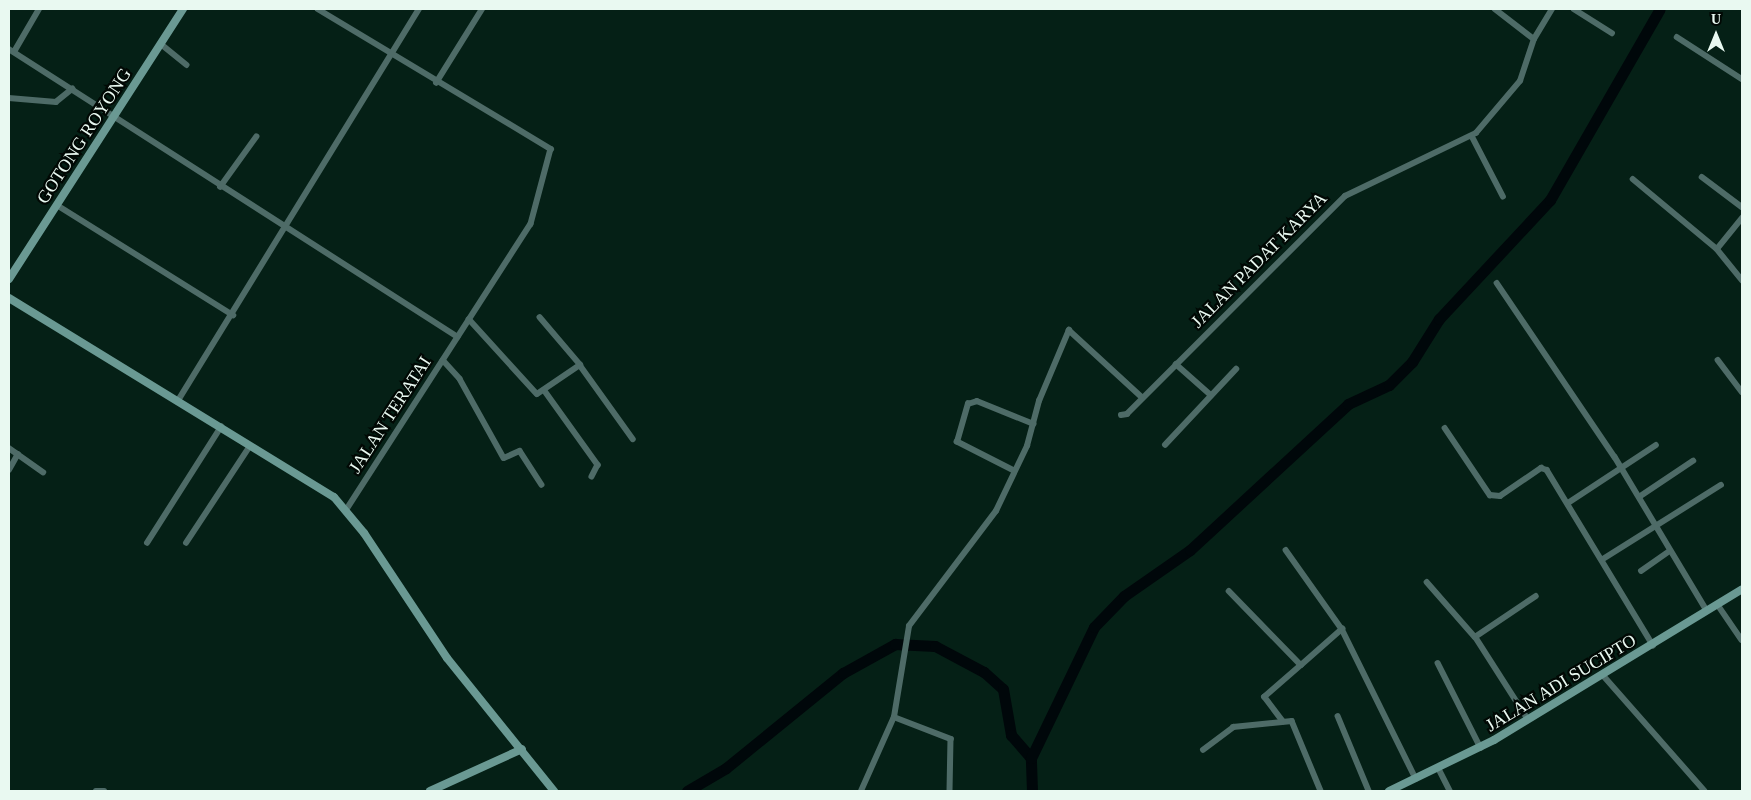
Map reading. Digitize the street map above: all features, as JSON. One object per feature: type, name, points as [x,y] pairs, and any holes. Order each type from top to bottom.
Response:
[{"type":"street","points":[[39,9],[11,51],[220,187],[458,337]]},
{"type":"street","name":"GOTONG ROYONG","points":[[9,279],[184,9]]},
{"type":"street","points":[[318,9],[436,83],[482,9]]},
{"type":"street","points":[[179,399],[287,229],[390,54],[419,9]]},
{"type":"street","points":[[1495,9],[1534,38]]},
{"type":"street","name":"JALAN PADAT KARYA","points":[[1121,415],[1127,414],[1346,196],[1472,136],[1520,81],[1534,38],[1552,9]]},
{"type":"street","points":[[1574,9],[1612,33]]},
{"type":"street","points":[[1677,37],[1742,79]]},
{"type":"street","points":[[161,44],[187,65]]},
{"type":"street","name":"JALAN TERATAI","points":[[347,509],[531,224],[551,149],[436,83]]},
{"type":"street","points":[[9,98],[56,102],[72,89]]},
{"type":"street","points":[[1472,136],[1503,196]]},
{"type":"street","points":[[220,187],[256,137]]},
{"type":"street","points":[[1702,177],[1742,207]]},
{"type":"street","points":[[1633,179],[1717,249],[1742,280]]},
{"type":"street","points":[[57,205],[233,315]]},
{"type":"street","points":[[1717,249],[1742,218]]},
{"type":"street","points":[[1497,283],[1621,467],[1707,611]]},
{"type":"street","points":[[9,298],[179,399],[347,509],[414,613],[554,791]]},
{"type":"street","points":[[540,318],[580,365],[633,438]]},
{"type":"street","points":[[469,319],[535,393],[545,391],[580,365]]},
{"type":"street","points":[[860,791],[894,717],[906,634],[996,511],[1034,424],[1069,330],[1143,398]]},
{"type":"street","points":[[443,360],[460,379],[504,458],[520,451],[542,485]]},
{"type":"street","points":[[1718,360],[1742,392]]},
{"type":"street","points":[[1176,364],[1211,395]]},
{"type":"street","points":[[1165,445],[1236,369]]},
{"type":"street","points":[[545,391],[599,466],[592,477]]},
{"type":"street","points":[[1014,471],[957,442],[968,404],[977,401],[1034,424]]},
{"type":"street","points":[[147,543],[221,427]]},
{"type":"street","points":[[1445,428],[1490,495],[1503,494],[1543,468],[1568,503],[1603,559],[1653,645]]},
{"type":"street","points":[[1568,503],[1656,445]]},
{"type":"street","points":[[186,543],[250,446]]},
{"type":"street","points":[[9,448],[43,472]]},
{"type":"street","points":[[9,470],[18,454]]},
{"type":"street","points":[[1639,497],[1693,461]]},
{"type":"street","points":[[1603,559],[1721,485]]},
{"type":"street","points":[[1286,550],[1342,629],[1416,780]]},
{"type":"street","points":[[1641,571],[1670,551]]},
{"type":"street","points":[[1427,582],[1475,637],[1528,720]]},
{"type":"street","name":"JALAN ADI SUCIPTO","points":[[1393,790],[1481,748],[1653,645],[1742,589]]},
{"type":"street","points":[[1229,590],[1301,664]]},
{"type":"street","points":[[1475,637],[1536,596]]},
{"type":"street","points":[[1718,605],[1742,640]]},
{"type":"street","points":[[1283,722],[1264,697],[1342,629]]},
{"type":"street","points":[[1438,663],[1481,748]]},
{"type":"street","points":[[1603,675],[1705,791]]},
{"type":"street","points":[[1338,716],[1369,791]]},
{"type":"street","points":[[894,717],[951,739],[950,791]]},
{"type":"street","points":[[1203,750],[1233,727],[1283,722],[1298,726],[1321,791]]},
{"type":"street","points":[[430,791],[522,749]]},
{"type":"street","points":[[1439,769],[1450,791]]},
{"type":"street","points":[[96,791],[104,791]]},
{"type":"waterway","points":[[1032,791],[1031,758],[1094,627],[1124,596],[1190,550],[1348,404],[1389,385],[1412,362],[1439,319],[1550,200],[1660,9]]},
{"type":"waterway","points":[[687,791],[726,768],[843,673],[895,644],[935,646],[984,672],[1003,689],[1011,735],[1031,758]]}]
